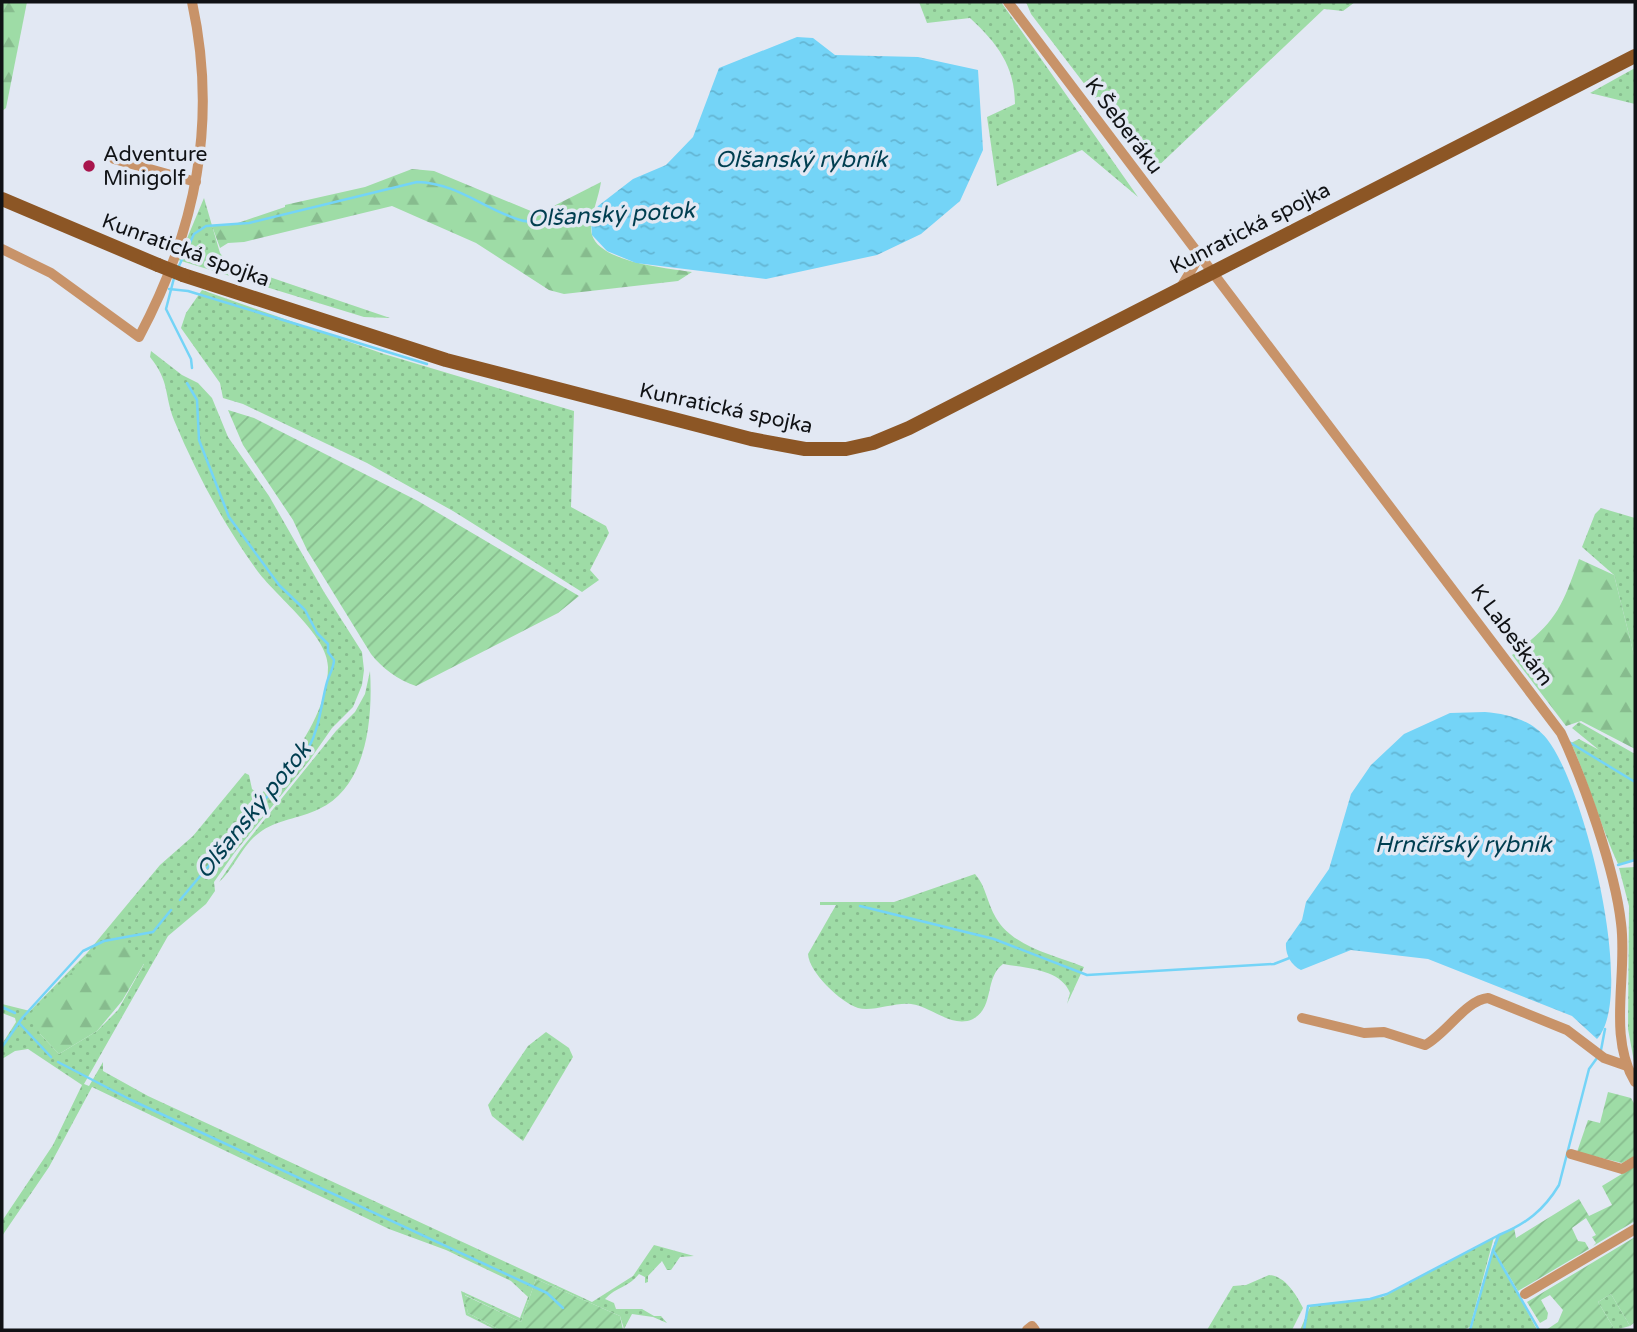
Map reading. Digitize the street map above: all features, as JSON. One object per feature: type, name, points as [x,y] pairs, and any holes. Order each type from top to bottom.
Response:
[{"type":"main road","name":"Kunratická spojka","points":[[2,199],[183,275],[356,333],[517,380],[751,439],[805,449],[827,450],[861,447],[909,428],[1236,258],[1635,56]]},
{"type":"street","points":[[2,249],[51,273],[139,337],[183,236],[196,181],[202,138],[203,57],[192,2]]},
{"type":"street","name":"K Šeberáku","points":[[1008,2],[1211,273]]},
{"type":"street","points":[[114,159],[196,181]]},
{"type":"street","points":[[1181,287],[1195,264],[1195,251]]},
{"type":"street","points":[[1229,295],[1223,283],[1225,272],[1236,258]]},
{"type":"street","name":"K Labeškám","points":[[1211,273],[1560,733],[1583,790],[1619,907],[1624,964],[1621,1042],[1627,1066],[1635,1082]]},
{"type":"street","points":[[1302,1018],[1364,1033],[1384,1032],[1424,1045],[1448,1028],[1471,1004],[1488,998],[1567,1030],[1604,1058],[1627,1066]]},
{"type":"street","points":[[1571,1154],[1622,1169],[1635,1161]]},
{"type":"street","points":[[1525,1294],[1635,1228]]},
{"type":"green space","points":[[2,2],[27,2],[6,108],[2,111]]},
{"type":"green space","points":[[919,2],[1001,2],[1138,197],[1082,150],[997,186],[987,117],[1015,104],[1008,67],[996,46],[970,18],[927,23]]},
{"type":"green space","points":[[1026,2],[1355,2],[1343,11],[1324,9],[1154,170],[1147,166],[1031,14]]},
{"type":"green space","points":[[1635,68],[1635,104],[1590,93]]},
{"type":"green space","points":[[412,169],[434,171],[538,214],[601,182],[591,223],[592,235],[598,244],[621,258],[692,272],[678,281],[564,294],[549,290],[476,243],[392,206],[244,242],[228,243],[220,248],[212,226],[232,225],[285,205],[365,187]]},
{"type":"green space","points":[[204,198],[220,253],[228,263],[390,318],[364,317],[178,260]]},
{"type":"green space","points":[[202,290],[384,354],[574,411],[571,507],[606,526],[609,533],[590,570],[599,580],[582,592],[453,511],[367,463],[243,404],[223,398],[220,383],[181,328],[186,313]]},
{"type":"green space","points":[[151,351],[182,375],[198,383],[212,398],[228,437],[269,496],[362,652],[364,670],[362,685],[353,707],[332,728],[309,761],[235,852],[214,882],[215,891],[206,904],[168,936],[84,1084],[89,1086],[103,1062],[103,1071],[148,1096],[592,1302],[633,1276],[654,1245],[694,1256],[680,1257],[671,1270],[667,1270],[662,1261],[648,1276],[648,1282],[645,1283],[645,1277],[639,1274],[605,1299],[614,1303],[616,1309],[642,1309],[654,1316],[661,1316],[667,1323],[653,1317],[632,1314],[624,1329],[620,1316],[536,1279],[521,1322],[465,1295],[468,1313],[500,1330],[496,1330],[466,1315],[461,1291],[520,1318],[528,1297],[511,1281],[446,1250],[389,1229],[92,1087],[49,1167],[2,1236],[2,1221],[53,1145],[82,1085],[28,1049],[15,1051],[2,1059],[2,1044],[16,1022],[15,1018],[2,1013],[2,1004],[30,1011],[87,953],[160,865],[193,836],[245,773],[249,775],[252,789],[260,795],[306,735],[322,701],[326,684],[326,655],[310,629],[256,569],[221,516],[182,440],[164,381],[150,357]],"holes":[[[144,964],[118,1010],[97,1031],[59,1054],[40,1034]]]},
{"type":"green space","points":[[228,410],[254,418],[418,501],[579,596],[558,613],[416,686],[403,680],[385,669],[371,654],[307,550],[293,520],[243,445]]},
{"type":"green space","points":[[1601,508],[1635,518],[1635,659],[1614,575],[1582,547],[1595,514]]},
{"type":"green space","points":[[1579,559],[1614,575],[1635,659],[1635,749],[1581,721],[1566,726],[1512,655],[1538,634],[1555,614]]},
{"type":"green space","points":[[370,671],[368,730],[364,749],[348,785],[335,799],[319,809],[273,825],[259,833],[219,882],[241,849],[336,731],[355,712],[365,694]]},
{"type":"green space","points":[[1579,722],[1635,754],[1635,861],[1618,864],[1571,743],[1579,739],[1599,750],[1572,728]]},
{"type":"green space","points":[[1635,867],[1635,1067],[1628,1029],[1629,906],[1619,868]]},
{"type":"green space","points":[[975,874],[1003,928],[1035,949],[1084,967],[1067,1004],[1070,993],[1059,979],[1051,974],[1003,964],[993,977],[984,1007],[973,1019],[957,1021],[911,1004],[864,1009],[843,1000],[827,986],[814,969],[808,954],[836,905],[820,905],[820,902],[894,902]]},
{"type":"green space","points":[[116,928],[143,965],[122,1001],[97,1031],[59,1054],[40,1034],[30,1014]]},
{"type":"green space","points":[[546,1032],[569,1048],[573,1057],[523,1141],[492,1116],[488,1105],[528,1046]]},
{"type":"green space","points":[[1608,1092],[1631,1098],[1635,1105],[1635,1156],[1622,1163],[1577,1152],[1588,1120],[1600,1123]]},
{"type":"green space","points":[[1635,1166],[1635,1221],[1593,1246],[1596,1243],[1592,1237],[1596,1235],[1586,1218],[1572,1228],[1578,1241],[1585,1242],[1589,1249],[1518,1291],[1494,1250],[1496,1237],[1514,1227],[1516,1238],[1579,1199],[1589,1216],[1612,1205],[1602,1186]]},
{"type":"green space","points":[[1494,1237],[1470,1327],[1463,1330],[1300,1330],[1311,1305],[1383,1297]]},
{"type":"green space","points":[[1496,1237],[1494,1250],[1537,1330],[1471,1330]]},
{"type":"green space","points":[[1635,1237],[1635,1322],[1630,1326],[1611,1294],[1598,1302],[1615,1330],[1546,1330],[1558,1322],[1563,1310],[1550,1295],[1541,1300],[1548,1313],[1547,1319],[1540,1323],[1527,1302]]},
{"type":"green space","points":[[1269,1275],[1285,1282],[1303,1308],[1292,1330],[1207,1330],[1233,1286],[1246,1285]]},
{"type":"green space","points":[[536,1279],[620,1316],[623,1330],[500,1330],[468,1313],[464,1295],[521,1322]]},
{"type":"green space","points":[[1611,1294],[1630,1326],[1615,1330],[1598,1302]]},
{"type":"water","name":"Olšanský rybník","points":[[797,37],[813,38],[835,55],[918,57],[978,70],[983,150],[960,201],[921,234],[877,255],[766,279],[636,263],[607,251],[592,235],[591,219],[598,206],[633,179],[666,165],[693,137],[719,68]]},
{"type":"water","name":"Hrnčířský rybník","points":[[1485,712],[1519,719],[1541,732],[1561,763],[1576,799],[1590,843],[1609,937],[1611,980],[1608,1016],[1597,1039],[1572,1016],[1428,959],[1351,950],[1301,970],[1288,955],[1286,943],[1302,920],[1306,902],[1329,869],[1351,794],[1371,765],[1404,734],[1450,713]]},
{"type":"waterway","name":"Olšanský potok","points":[[178,268],[194,234],[206,226],[249,223],[417,182],[445,187],[520,220],[545,222],[592,219]]},
{"type":"waterway","name":"Olšanský potok","points":[[174,278],[166,309],[191,359],[192,368]]},
{"type":"waterway","points":[[169,289],[188,291],[427,364]]},
{"type":"waterway","name":"Olšanský potok","points":[[180,900],[309,747],[334,660],[328,652],[328,644],[317,633],[305,610],[279,585],[229,517],[199,440],[197,400],[187,383]]},
{"type":"waterway","points":[[1569,742],[1635,782]]},
{"type":"waterway","points":[[1618,865],[1635,860]]},
{"type":"waterway","points":[[860,906],[994,939],[1087,975],[1274,964],[1292,957]]},
{"type":"waterway","name":"Olšanský potok","points":[[2,1047],[23,1017],[83,951],[104,941],[153,932],[171,910]]},
{"type":"waterway","points":[[2,1007],[15,1013]]},
{"type":"waterway","points":[[20,1024],[51,1057]]},
{"type":"waterway","points":[[1601,1050],[1605,1029]]},
{"type":"waterway","points":[[1539,1330],[1493,1250],[1499,1235],[1534,1215],[1559,1185],[1589,1069],[1597,1058]]},
{"type":"waterway","points":[[58,1062],[131,1100],[547,1293],[563,1308]]},
{"type":"waterway","points":[[1304,1330],[1308,1306],[1370,1299],[1387,1294],[1499,1235]]},
{"type":"waterway","points":[[1470,1330],[1493,1250]]},
{"type":"place","name":"Adventure Minigolf","points":[[89,166]]}]
